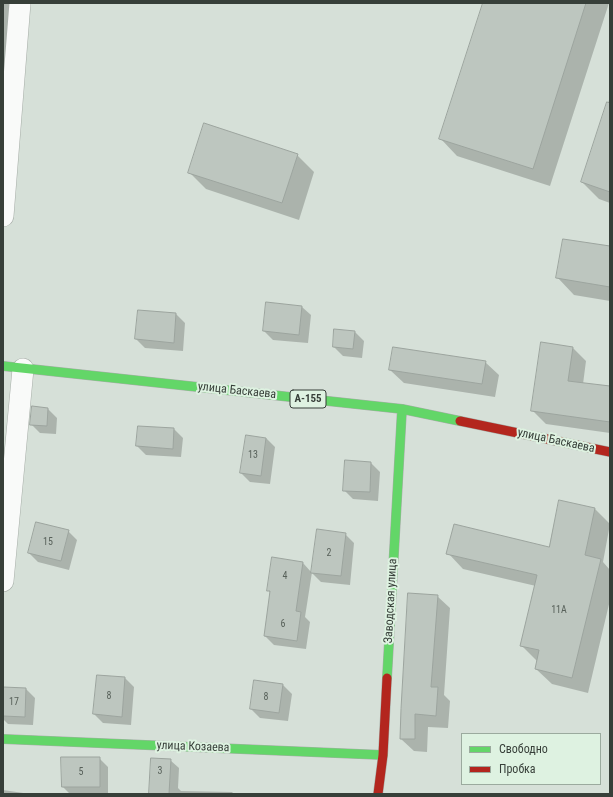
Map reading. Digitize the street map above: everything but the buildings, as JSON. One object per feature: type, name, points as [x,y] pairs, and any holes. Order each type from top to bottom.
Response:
[{"type":"street","points":[[3,216],[20,3]]},
{"type":"street","points":[[3,581],[13,367]]},
{"type":"street","name":"улица Баскаева","points":[[13,367],[402,409],[610,452]]},
{"type":"street","name":"Заводская улица","points":[[378,794],[383,755],[402,409]]},
{"type":"street","name":"улица Козаева","points":[[3,738],[383,755]]},
{"type":"traffic: fast","points":[[3,366],[402,409],[460,421]]},
{"type":"traffic: fast","points":[[387,678],[402,409]]},
{"type":"traffic: fast","points":[[3,739],[383,755]]},
{"type":"traffic: jam","points":[[460,421],[610,452]]},
{"type":"traffic: jam","points":[[378,794],[383,755],[387,678]]}]
